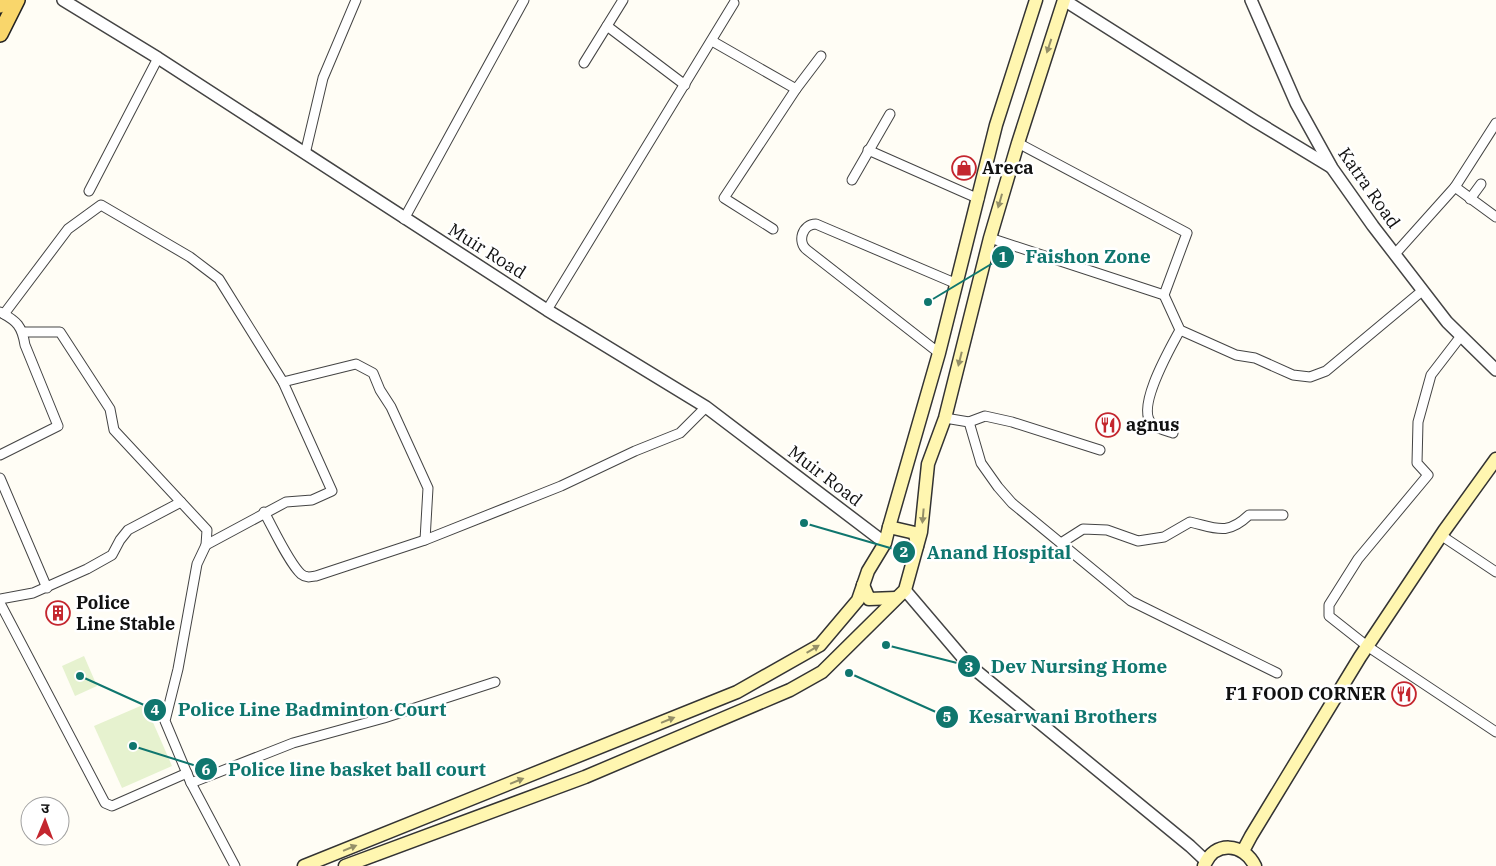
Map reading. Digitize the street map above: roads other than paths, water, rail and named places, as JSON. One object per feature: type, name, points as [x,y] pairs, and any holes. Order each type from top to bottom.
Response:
[{"type":"main road","points":[[0,5],[3,0]]},
{"type":"main road","points":[[0,34],[18,0]]},
{"type":"main road","points":[[304,866],[737,692],[820,645],[858,600],[868,571],[884,543],[939,353],[996,124],[1036,0]]},
{"type":"main road","points":[[345,866],[585,777],[790,690],[822,672],[901,594],[921,532],[928,464],[945,418],[990,238],[1018,142],[1064,0]]},
{"type":"main road","points":[[1244,851],[1251,836],[1367,646],[1496,459]]},
{"type":"main road","points":[[889,527],[915,533],[918,546]]},
{"type":"main road","points":[[863,585],[869,599],[901,594]]},
{"type":"main road","points":[[1205,863],[1213,853],[1222,848],[1233,847],[1244,851],[1251,858],[1255,866]]},
{"type":"street","name":"Muir Road","points":[[63,0],[158,58],[547,310],[706,407],[884,543]]},
{"type":"street","points":[[304,154],[323,78],[356,0]]},
{"type":"street","points":[[404,219],[524,0]]},
{"type":"street","points":[[584,63],[623,0]]},
{"type":"street","points":[[1064,0],[1255,122],[1332,168]]},
{"type":"street","name":"Katra Road","points":[[1251,0],[1296,103],[1332,168],[1446,322],[1496,370]]},
{"type":"street","points":[[547,310],[734,4]]},
{"type":"street","points":[[606,26],[685,85]]},
{"type":"street","points":[[712,41],[796,89]]},
{"type":"street","points":[[773,229],[724,198],[796,89],[821,56]]},
{"type":"street","points":[[89,191],[158,58]]},
{"type":"street","points":[[852,180],[890,114]]},
{"type":"street","points":[[1395,254],[1455,187],[1493,133],[1496,124]]},
{"type":"street","points":[[1018,142],[1187,233],[1164,295],[1180,330],[1236,355],[1255,358],[1293,374],[1310,377],[1326,371],[1422,290]]},
{"type":"street","points":[[868,150],[979,198]]},
{"type":"street","points":[[1470,198],[1481,184]]},
{"type":"street","points":[[1455,187],[1496,217]]},
{"type":"street","points":[[0,455],[58,426],[24,345],[23,332],[14,320],[2,313],[68,229],[101,204],[190,257],[219,278],[283,382],[332,491],[312,500],[286,502],[264,512],[206,545]]},
{"type":"street","points":[[939,353],[806,250],[801,239],[806,228],[816,224],[957,284]]},
{"type":"street","points":[[990,238],[1164,295]]},
{"type":"street","points":[[1173,433],[1152,425],[1147,411],[1150,394],[1160,368],[1180,330]]},
{"type":"street","points":[[23,332],[60,332],[110,409],[114,430],[208,530],[206,545],[197,564],[178,669],[165,721],[191,783],[235,866]]},
{"type":"street","points":[[1461,336],[1431,375],[1418,422],[1417,463],[1428,475],[1358,559],[1329,605],[1329,616],[1367,646],[1496,732]]},
{"type":"street","points":[[283,382],[356,364],[373,373],[380,390],[391,407],[428,488],[425,540]]},
{"type":"street","points":[[264,512],[290,559],[302,574],[308,578],[425,540],[561,486],[635,451],[680,433],[706,407]]},
{"type":"street","points":[[945,418],[969,422],[985,416],[1012,422],[1100,450]]},
{"type":"street","points":[[969,422],[981,464],[998,488],[1012,503],[1131,601],[1277,673]]},
{"type":"street","points":[[0,478],[47,588]]},
{"type":"street","points":[[0,599],[33,593],[47,588],[112,555],[128,530],[181,502]]},
{"type":"street","points":[[1061,543],[1083,529],[1107,530],[1138,541],[1164,537],[1190,522],[1223,529],[1238,525],[1249,515],[1282,516]]},
{"type":"street","points":[[1442,536],[1496,572]]},
{"type":"street","points":[[901,594],[968,664],[1190,846],[1205,863]]},
{"type":"street","points":[[0,603],[104,803],[112,806],[187,773]]},
{"type":"street","points":[[191,783],[293,743],[384,718],[495,682]]},
{"type":"place","name":"Areca","points":[[964,168]]},
{"type":"place","name":"Faishon Zone","points":[[928,302]]},
{"type":"place","name":"agnus","points":[[1108,425]]},
{"type":"place","name":"Anand Hospital","points":[[804,523]]},
{"type":"place","name":"Police Line Stable","points":[[58,613]]},
{"type":"place","name":"Dev Nursing Home","points":[[886,645]]},
{"type":"place","name":"Kesarwani Brothers","points":[[849,673]]},
{"type":"place","name":"Police Line Badminton Court","points":[[80,676]]},
{"type":"place","name":"F1 FOOD CORNER","points":[[1404,694]]},
{"type":"place","name":"Police line basket ball court","points":[[133,746]]}]
